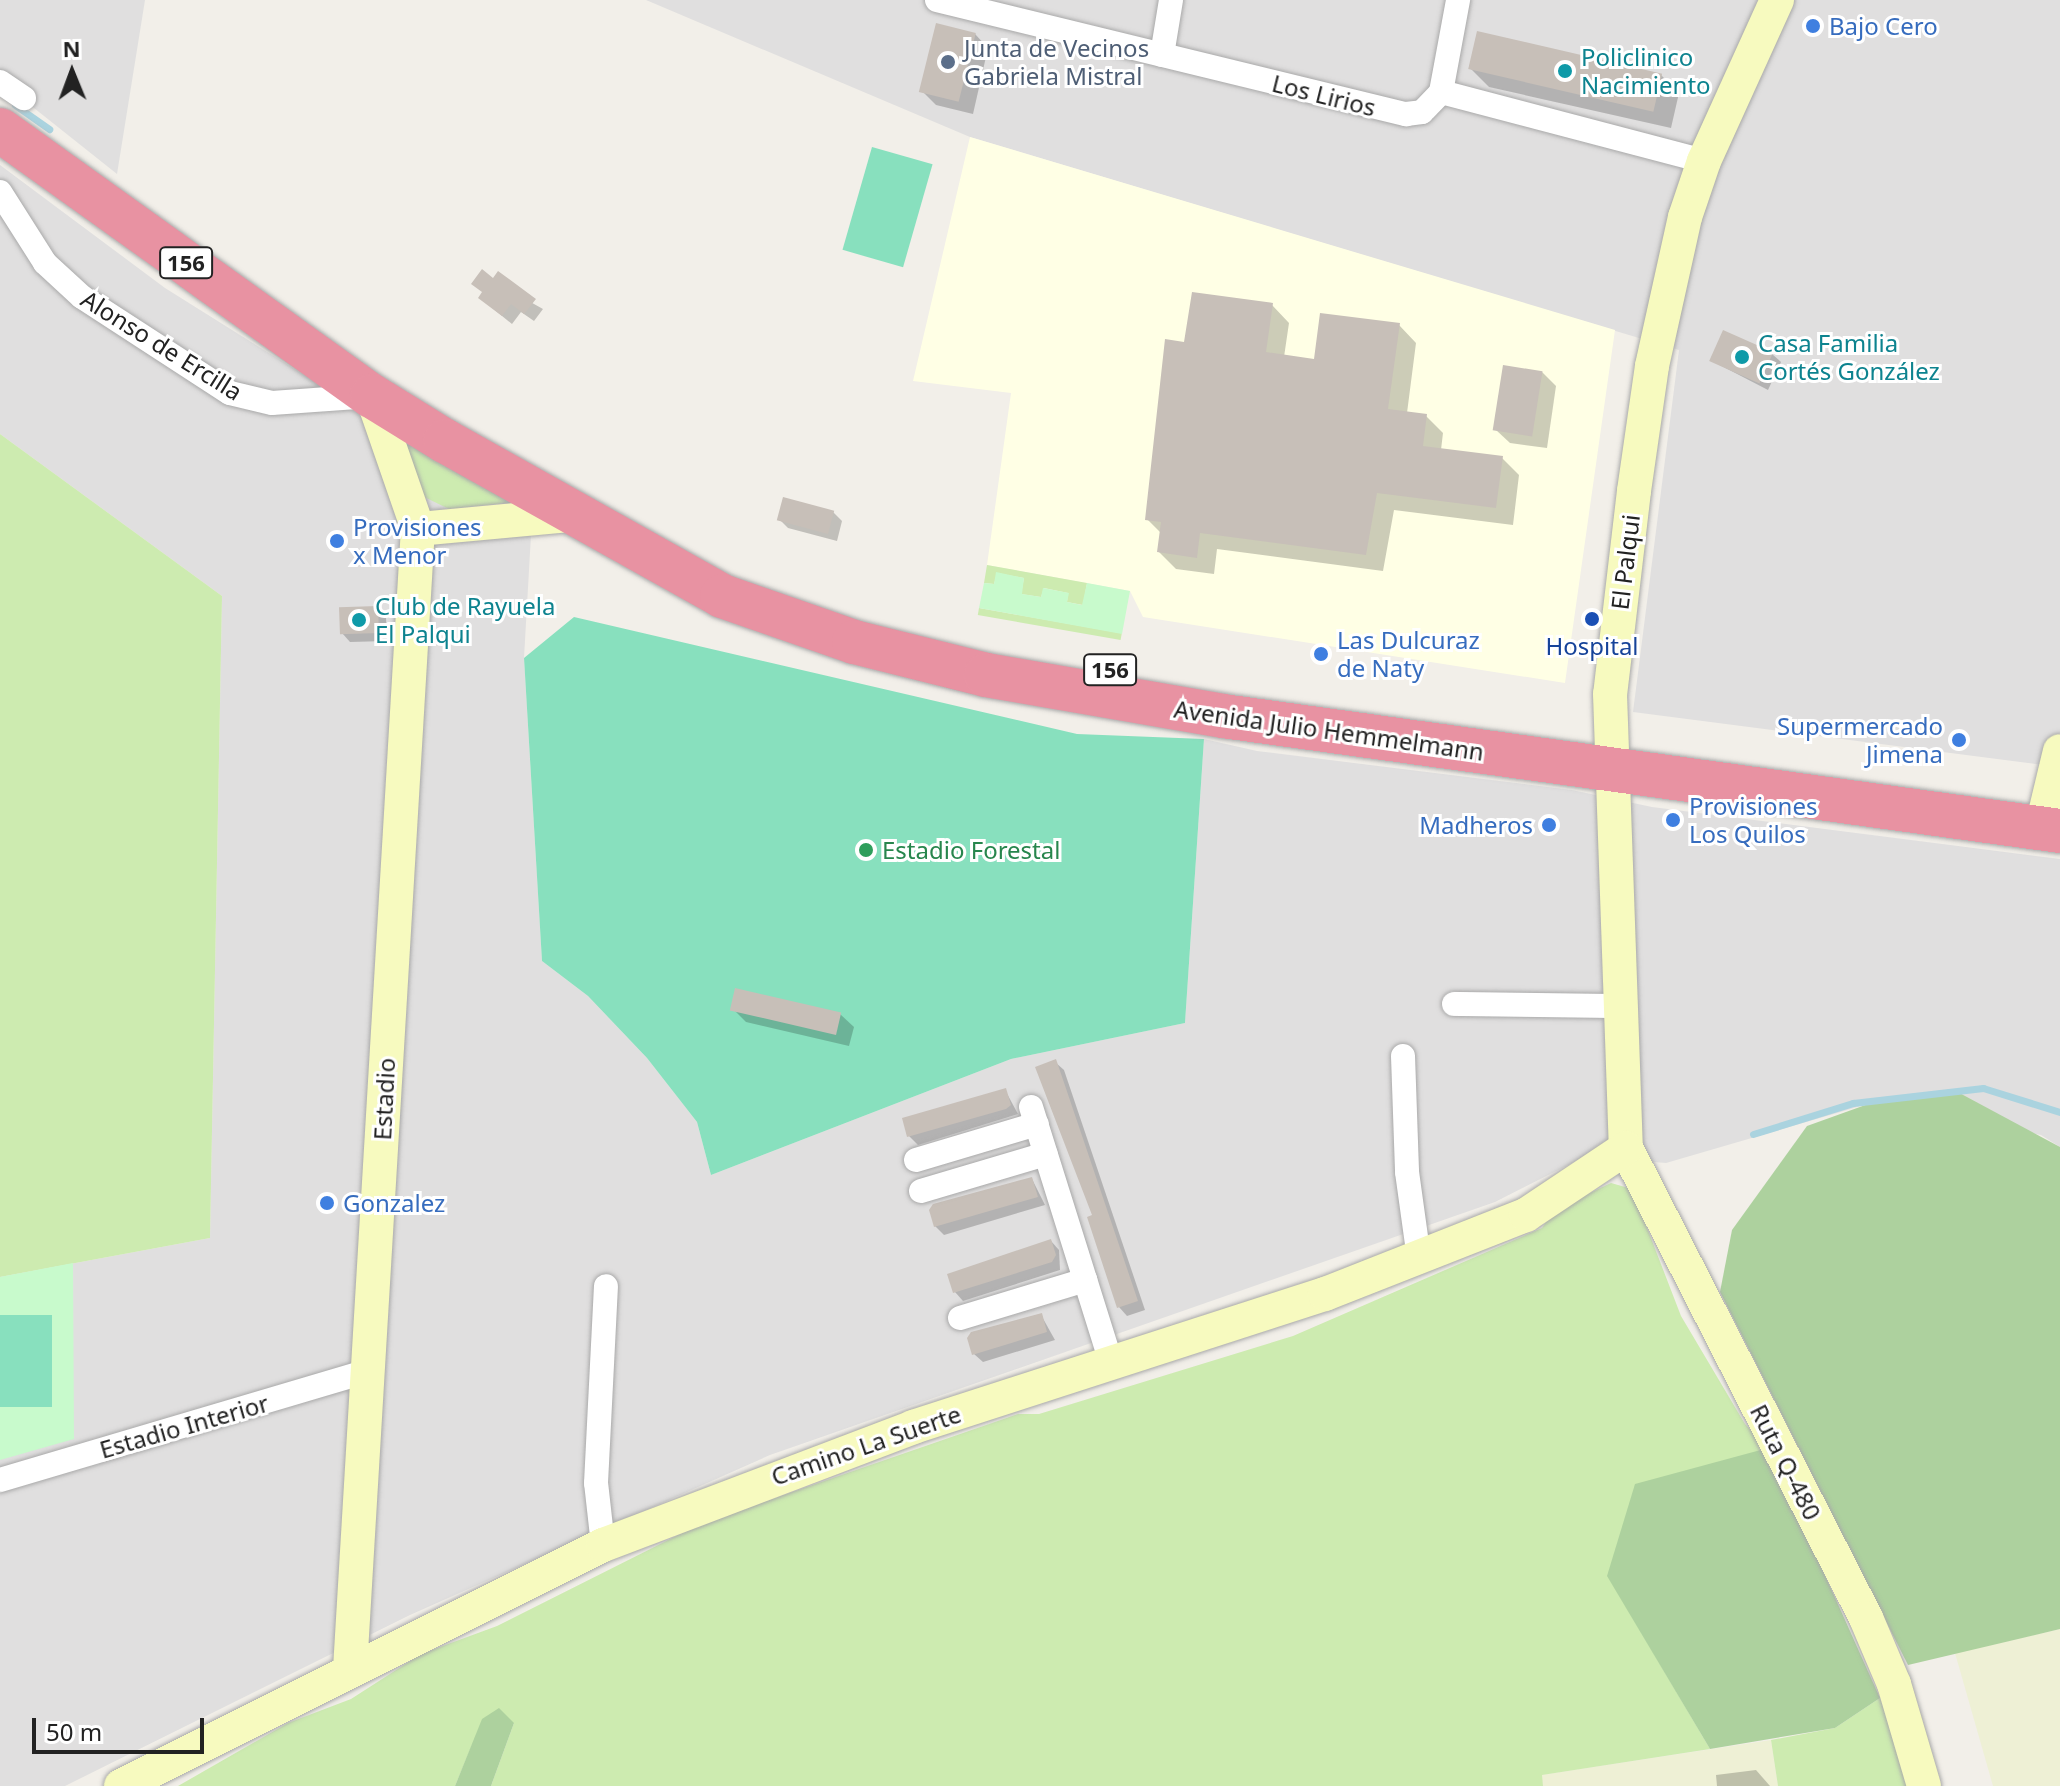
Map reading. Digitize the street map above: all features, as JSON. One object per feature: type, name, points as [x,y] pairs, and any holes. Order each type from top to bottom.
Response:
[{"type":"highway","name":"Avenida Julio Hemmelmann","points":[[12,114],[372,396],[624,537],[819,601],[1069,664],[1610,757],[2055,801]]},
{"type":"street","name":"Los Lirios","points":[[937,0],[1406,114],[1422,112],[1441,92]]},
{"type":"street","points":[[1162,55],[1171,0]]},
{"type":"street","points":[[1458,0],[1441,92],[1704,161]]},
{"type":"street","name":"El Palqui","points":[[1626,1148],[1610,757],[1618,619],[1652,366],[1685,217],[1704,161],[1777,0]]},
{"type":"street","points":[[0,82],[12,114]]},
{"type":"street","name":"Alonso de Ercilla","points":[[0,192],[45,263],[82,297],[230,393],[272,403],[372,396]]},
{"type":"street","name":"Estadio","points":[[350,1669],[418,529],[372,396]]},
{"type":"street","points":[[418,529],[579,514]]},
{"type":"street","points":[[1454,1004],[1620,1006]]},
{"type":"street","points":[[1403,1056],[1407,1172],[1419,1258]]},
{"type":"street","points":[[916,1160],[1034,1116],[1112,1366]]},
{"type":"street","name":"Camino La Suerte","points":[[121,1786],[603,1545],[884,1437],[1112,1366],[1419,1258],[1526,1215],[1626,1148]]},
{"type":"street","name":"Ruta Q-480","points":[[1626,1148],[1866,1618],[1894,1684],[1924,1786]]},
{"type":"street","points":[[921,1191],[1046,1154]]},
{"type":"street","points":[[960,1318],[1085,1280]]},
{"type":"street","points":[[603,1545],[596,1483],[606,1286]]},
{"type":"street","name":"Estadio Interior","points":[[0,1480],[368,1371]]},
{"type":"shaded area","points":[[0,0],[145,0],[117,174],[0,81]]},
{"type":"shaded area","points":[[646,0],[2060,0],[2060,767],[1633,712],[1679,350],[970,137]]},
{"type":"shaded area","points":[[970,137],[1615,330],[1565,683],[1143,617],[1130,591],[987,565],[1011,393],[913,381]]},
{"type":"shaded area","points":[[0,165],[165,288],[390,429],[533,500],[524,658],[542,961],[588,996],[647,1058],[697,1122],[711,1175],[1011,1059],[1185,1023],[1204,739],[1257,751],[1572,790],[1652,807],[2060,859],[2060,1147],[2041,1135],[1871,1103],[1666,1163],[1586,1156],[1495,1202],[770,1455],[410,1615],[65,1786],[0,1786],[0,1277],[210,1238],[222,596],[0,434]]},
{"type":"shaded area","points":[[2060,1629],[2060,1786],[1993,1786],[1955,1653]]},
{"type":"shaded area","points":[[1771,1740],[1778,1786],[1543,1786],[1541,1775]]},
{"type":"green space","points":[[872,147],[933,164],[903,267],[843,250]]},
{"type":"green space","points":[[390,429],[533,500],[449,509],[416,493]]},
{"type":"green space","points":[[0,434],[222,596],[210,1238],[0,1277]]},
{"type":"green space","points":[[987,565],[1087,583],[1083,605],[1067,602],[1068,593],[1044,588],[1041,597],[1021,594],[1024,578],[997,573],[994,584],[984,583]]},
{"type":"green space","points":[[996,572],[1024,578],[1022,594],[1041,597],[1043,588],[1069,593],[1067,602],[1082,605],[1087,583],[1130,591],[1122,634],[979,608],[984,583],[994,584]]},
{"type":"green space","points":[[979,608],[1122,633],[1121,640],[978,615]]},
{"type":"green space","name":"Estadio Forestal","points":[[574,617],[1077,734],[1204,739],[1185,1023],[1011,1059],[711,1175],[697,1122],[647,1058],[588,996],[542,961],[524,658]]},
{"type":"green space","points":[[1952,1089],[2060,1147],[2060,1629],[1908,1665],[1720,1292],[1732,1230],[1807,1126],[1871,1103]]},
{"type":"green space","points":[[1611,1183],[1632,1189],[1681,1316],[1745,1424],[1768,1448],[1608,1576],[1710,1749],[1542,1775],[1543,1786],[491,1786],[514,1723],[472,1745],[455,1786],[178,1786],[288,1723],[351,1699],[421,1654],[497,1626],[700,1524],[1018,1414],[1039,1414],[1293,1336],[1542,1228],[1554,1210]]},
{"type":"green space","points":[[73,1263],[74,1439],[0,1460],[0,1277]]},
{"type":"green space","points":[[0,1315],[52,1315],[52,1407],[0,1407]]},
{"type":"green space","points":[[1768,1448],[1880,1698],[1835,1728],[1710,1749],[1607,1576],[1635,1484]]},
{"type":"green space","points":[[1880,1698],[1909,1786],[1778,1786],[1771,1740],[1835,1728]]},
{"type":"green space","points":[[499,1708],[514,1723],[491,1786],[455,1786],[482,1719]]},
{"type":"building","name":"Junta de Vecinos Gabriela Mistral","points":[[936,23],[976,33],[959,102],[919,92]]},
{"type":"building","name":"Policlinico Nacimiento","points":[[1477,31],[1662,74],[1653,112],[1468,69]]},
{"type":"building","points":[[482,269],[493,278],[498,271],[536,299],[524,314],[511,304],[502,316],[478,298],[482,292],[471,284]]},
{"type":"building","points":[[1192,292],[1273,303],[1266,352],[1314,359],[1320,313],[1400,323],[1388,409],[1427,414],[1423,446],[1503,456],[1496,508],[1377,493],[1366,555],[1200,533],[1197,558],[1157,552],[1161,522],[1145,520],[1165,339],[1184,342]]},
{"type":"building","name":"Casa Familia Cortés González","points":[[1723,330],[1773,352],[1759,383],[1709,361]]},
{"type":"building","points":[[1503,365],[1543,371],[1532,436],[1493,430]]},
{"type":"building","points":[[783,497],[834,511],[828,534],[777,520]]},
{"type":"building","name":"Club de Rayuela El Palqui","points":[[378,606],[379,633],[340,634],[339,607]]},
{"type":"building","points":[[735,988],[841,1013],[836,1035],[730,1010]]},
{"type":"building","points":[[1056,1059],[1138,1301],[1117,1308],[1087,1217],[1092,1215],[1035,1067]]},
{"type":"building","points":[[1006,1088],[1011,1105],[1006,1109],[907,1137],[902,1118]]},
{"type":"building","points":[[1032,1177],[1038,1197],[934,1227],[929,1210],[933,1204]]},
{"type":"building","points":[[1051,1239],[1056,1255],[1052,1262],[953,1293],[947,1274]]},
{"type":"building","points":[[1042,1313],[1047,1332],[972,1355],[967,1338],[971,1332]]},
{"type":"waterway","points":[[15,105],[49,129]]},
{"type":"waterway","points":[[1753,1134],[1853,1103],[1983,1088],[2060,1112]]},
{"type":"place","name":"Bajo Cero","points":[[1813,26]]},
{"type":"place","name":"Junta de Vecinos Gabriela Mistral","points":[[948,62]]},
{"type":"place","name":"Policlinico Nacimiento","points":[[1565,71]]},
{"type":"place","name":"Casa Familia Cortés González","points":[[1742,357]]},
{"type":"place","name":"Provisiones x Menor","points":[[337,541]]},
{"type":"place","name":"Hospital","points":[[1592,619]]},
{"type":"place","name":"Club de Rayuela El Palqui","points":[[359,620]]},
{"type":"place","name":"Las Dulcuraz de Naty","points":[[1321,654]]},
{"type":"place","name":"Supermercado Jimena","points":[[1959,740]]},
{"type":"place","name":"Provisiones Los Quilos","points":[[1673,820]]},
{"type":"place","name":"Madheros","points":[[1549,825]]},
{"type":"place","name":"Estadio Forestal","points":[[866,850]]},
{"type":"place","name":"Gonzalez","points":[[327,1203]]}]
